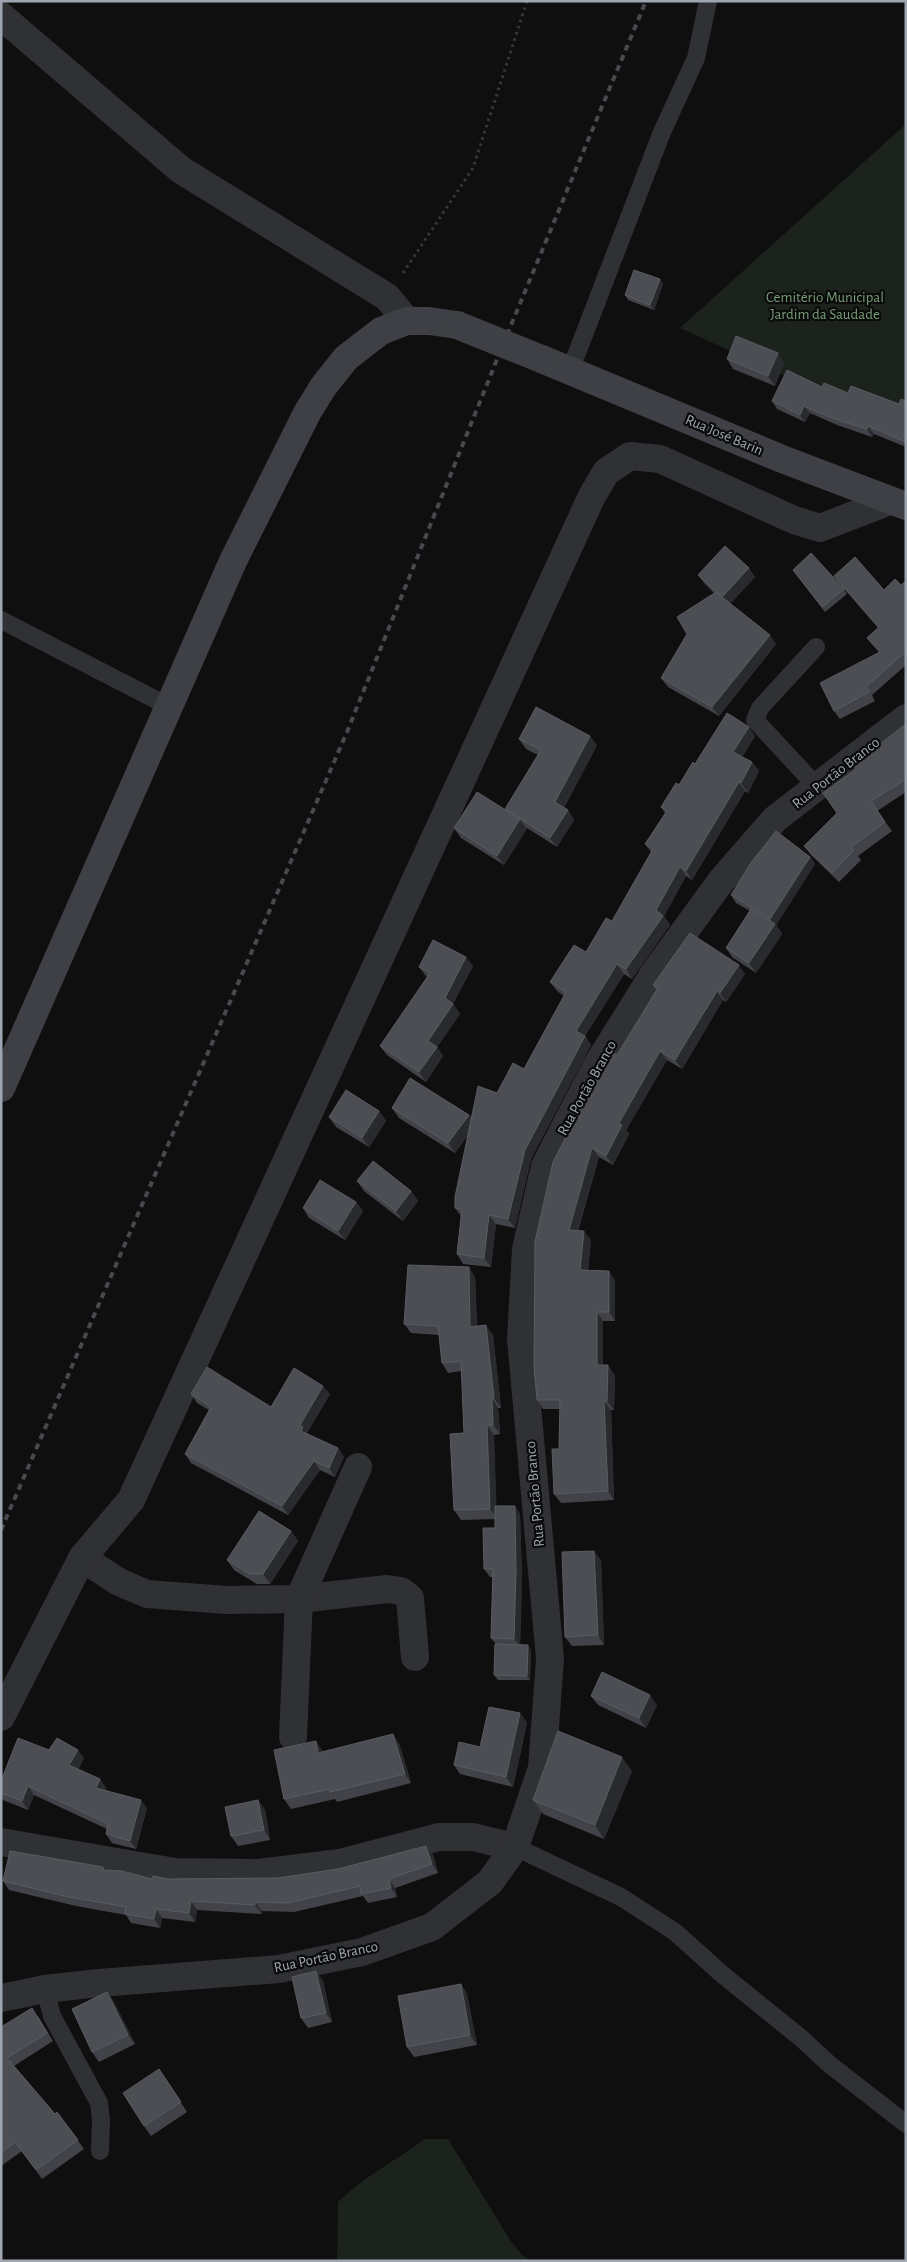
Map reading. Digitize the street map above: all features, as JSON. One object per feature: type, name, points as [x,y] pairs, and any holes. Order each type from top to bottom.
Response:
[{"type":"main road","name":"Rua José Barin","points":[[408,321],[429,321],[456,325],[782,459],[898,503]]},
{"type":"main road","points":[[3,1080],[237,552],[287,450],[315,400],[346,358],[365,342],[395,324],[408,321]]},
{"type":"street","points":[[1,16],[180,170],[387,297],[408,321]]},
{"type":"street","points":[[1,1717],[82,1558],[131,1500],[590,498],[606,472],[630,456],[660,459],[794,520],[820,528],[898,503]]},
{"type":"street","name":"Rua Portão Branco","points":[[1,1998],[46,1989],[99,1983],[279,1969],[362,1952],[432,1927],[490,1882],[515,1847],[542,1768],[550,1659],[521,1339],[526,1249],[545,1166],[598,1065],[656,972],[720,881],[775,819],[818,788],[906,718]]},
{"type":"street","points":[[293,1737],[299,1599],[358,1467]]},
{"type":"street","points":[[82,1558],[119,1582],[147,1594],[227,1600],[299,1599],[387,1589],[401,1591],[410,1598],[415,1657]]},
{"type":"street","points":[[1,1842],[175,1872],[259,1873],[340,1863],[439,1837],[473,1837],[515,1847]]},
{"type":"lane","points":[[570,371],[662,132],[696,58],[708,1]]},
{"type":"lane","points":[[1,620],[168,706]]},
{"type":"lane","points":[[816,647],[760,708],[755,720],[818,788]]},
{"type":"lane","points":[[515,1847],[621,1897],[675,1932],[723,1975],[801,2038],[829,2064],[906,2124]]},
{"type":"lane","points":[[46,1989],[52,2016],[99,2103],[100,2151]]},
{"type":"path","points":[[387,297],[473,168],[527,1]]},
{"type":"green space","name":"Cemitério Municipal Jardim da Saudade","points":[[906,124],[906,413],[792,379],[680,328]]},
{"type":"green space","points":[[425,2139],[448,2139],[510,2240],[522,2255],[531,2261],[337,2261],[338,2202],[369,2177]]},
{"type":"building","points":[[634,270],[660,279],[650,305],[625,295]]},
{"type":"building","points":[[736,336],[778,353],[768,376],[727,359]]},
{"type":"building","points":[[787,370],[822,387],[824,383],[848,393],[851,386],[899,404],[901,399],[906,401],[906,442],[868,426],[867,429],[832,418],[804,406],[800,415],[772,401]]},
{"type":"building","points":[[725,546],[749,568],[722,597],[770,635],[712,707],[661,678],[687,634],[677,617],[716,592],[721,596],[698,575]]},
{"type":"building","points":[[811,553],[844,589],[822,607],[793,570]]},
{"type":"building","points":[[855,557],[884,590],[895,579],[901,585],[906,581],[906,651],[866,687],[869,692],[834,711],[820,683],[880,652],[867,638],[879,627],[834,576]]},
{"type":"building","points":[[536,707],[590,736],[555,802],[568,810],[550,838],[505,809],[541,750],[519,739]]},
{"type":"building","points":[[727,713],[749,727],[733,752],[752,762],[686,871],[680,867],[656,910],[663,916],[626,969],[617,964],[576,1031],[585,1036],[525,1150],[508,1219],[489,1215],[484,1258],[457,1254],[462,1209],[455,1208],[455,1197],[478,1086],[497,1093],[513,1063],[524,1069],[566,992],[550,982],[574,945],[586,952],[606,918],[612,921],[653,849],[645,844],[667,811],[661,807],[676,783],[679,785],[693,762],[695,764]]},
{"type":"building","points":[[906,724],[906,779],[871,801],[885,822],[851,847],[854,850],[832,873],[804,846],[837,813],[823,793],[856,769],[853,765]]},
{"type":"building","points":[[477,792],[520,819],[497,856],[454,828]]},
{"type":"building","points":[[776,831],[810,857],[770,919],[731,895],[750,864]]},
{"type":"building","points":[[751,909],[775,924],[749,963],[726,948]]},
{"type":"building","points":[[690,933],[739,965],[720,993],[717,991],[675,1060],[660,1051],[619,1123],[622,1125],[606,1156],[592,1148],[569,1230],[584,1231],[580,1270],[609,1271],[609,1312],[597,1312],[597,1365],[608,1365],[607,1401],[604,1401],[608,1491],[554,1494],[552,1449],[559,1449],[560,1400],[537,1400],[534,1367],[535,1242],[553,1162],[604,1063],[612,1052],[617,1055],[658,988],[653,985]]},
{"type":"building","points":[[433,940],[466,957],[445,998],[453,1004],[428,1041],[437,1047],[419,1072],[380,1046],[430,973],[419,967]]},
{"type":"building","points":[[410,1078],[469,1115],[448,1143],[392,1108]]},
{"type":"building","points":[[346,1090],[379,1111],[362,1138],[329,1117]]},
{"type":"building","points":[[373,1161],[411,1191],[396,1211],[357,1181]]},
{"type":"building","points":[[320,1180],[356,1202],[338,1231],[303,1208]]},
{"type":"building","points":[[408,1265],[469,1267],[470,1327],[486,1325],[494,1398],[492,1398],[493,1425],[487,1425],[490,1509],[454,1510],[450,1434],[464,1433],[461,1361],[442,1363],[438,1326],[404,1324]]},
{"type":"building","points":[[207,1367],[271,1407],[294,1368],[323,1386],[300,1425],[303,1427],[301,1431],[338,1448],[329,1468],[314,1461],[282,1506],[185,1454],[211,1407],[191,1394]]},
{"type":"building","points":[[495,1506],[515,1506],[514,1639],[491,1638],[493,1569],[484,1569],[483,1528],[495,1528]]},
{"type":"building","points":[[259,1511],[291,1531],[263,1574],[250,1574],[227,1560]]},
{"type":"building","points":[[594,1551],[598,1635],[565,1637],[562,1552]]},
{"type":"building","points":[[495,1644],[528,1645],[527,1676],[494,1675]]},
{"type":"building","points":[[602,1672],[650,1695],[639,1718],[591,1696]]},
{"type":"building","points":[[489,1707],[520,1713],[506,1777],[454,1765],[459,1742],[480,1747]]},
{"type":"building","points":[[558,1731],[622,1757],[595,1825],[533,1800]]},
{"type":"building","points":[[393,1734],[405,1774],[330,1792],[330,1789],[284,1799],[274,1750],[316,1741],[318,1753]]},
{"type":"building","points":[[18,1738],[49,1750],[57,1738],[78,1750],[69,1765],[100,1779],[96,1788],[141,1800],[130,1841],[106,1834],[108,1824],[28,1786],[22,1801],[1,1793],[1,1781]]},
{"type":"building","points":[[258,1800],[264,1830],[231,1836],[225,1807]]},
{"type":"building","points":[[426,1846],[432,1864],[389,1879],[391,1888],[361,1894],[360,1886],[288,1903],[255,1902],[255,1905],[191,1901],[189,1913],[156,1909],[154,1919],[125,1914],[126,1907],[69,1897],[3,1881],[10,1851],[103,1867],[103,1870],[122,1871],[152,1879],[153,1876],[168,1879],[278,1878],[338,1869]]},
{"type":"building","points":[[316,1971],[326,2013],[301,2018],[292,1977]]},
{"type":"building","points":[[461,1984],[470,2035],[407,2047],[398,1996]]},
{"type":"building","points":[[107,1992],[128,2035],[92,2052],[72,2009]]},
{"type":"building","points":[[32,2008],[47,2033],[7,2058],[55,2114],[57,2112],[78,2140],[36,2170],[15,2142],[1,2153],[1,2027]]},
{"type":"building","points":[[159,2069],[181,2102],[144,2126],[123,2093]]},
{"type":"railway","points":[[1,1530],[347,732],[504,342],[646,1]]}]
